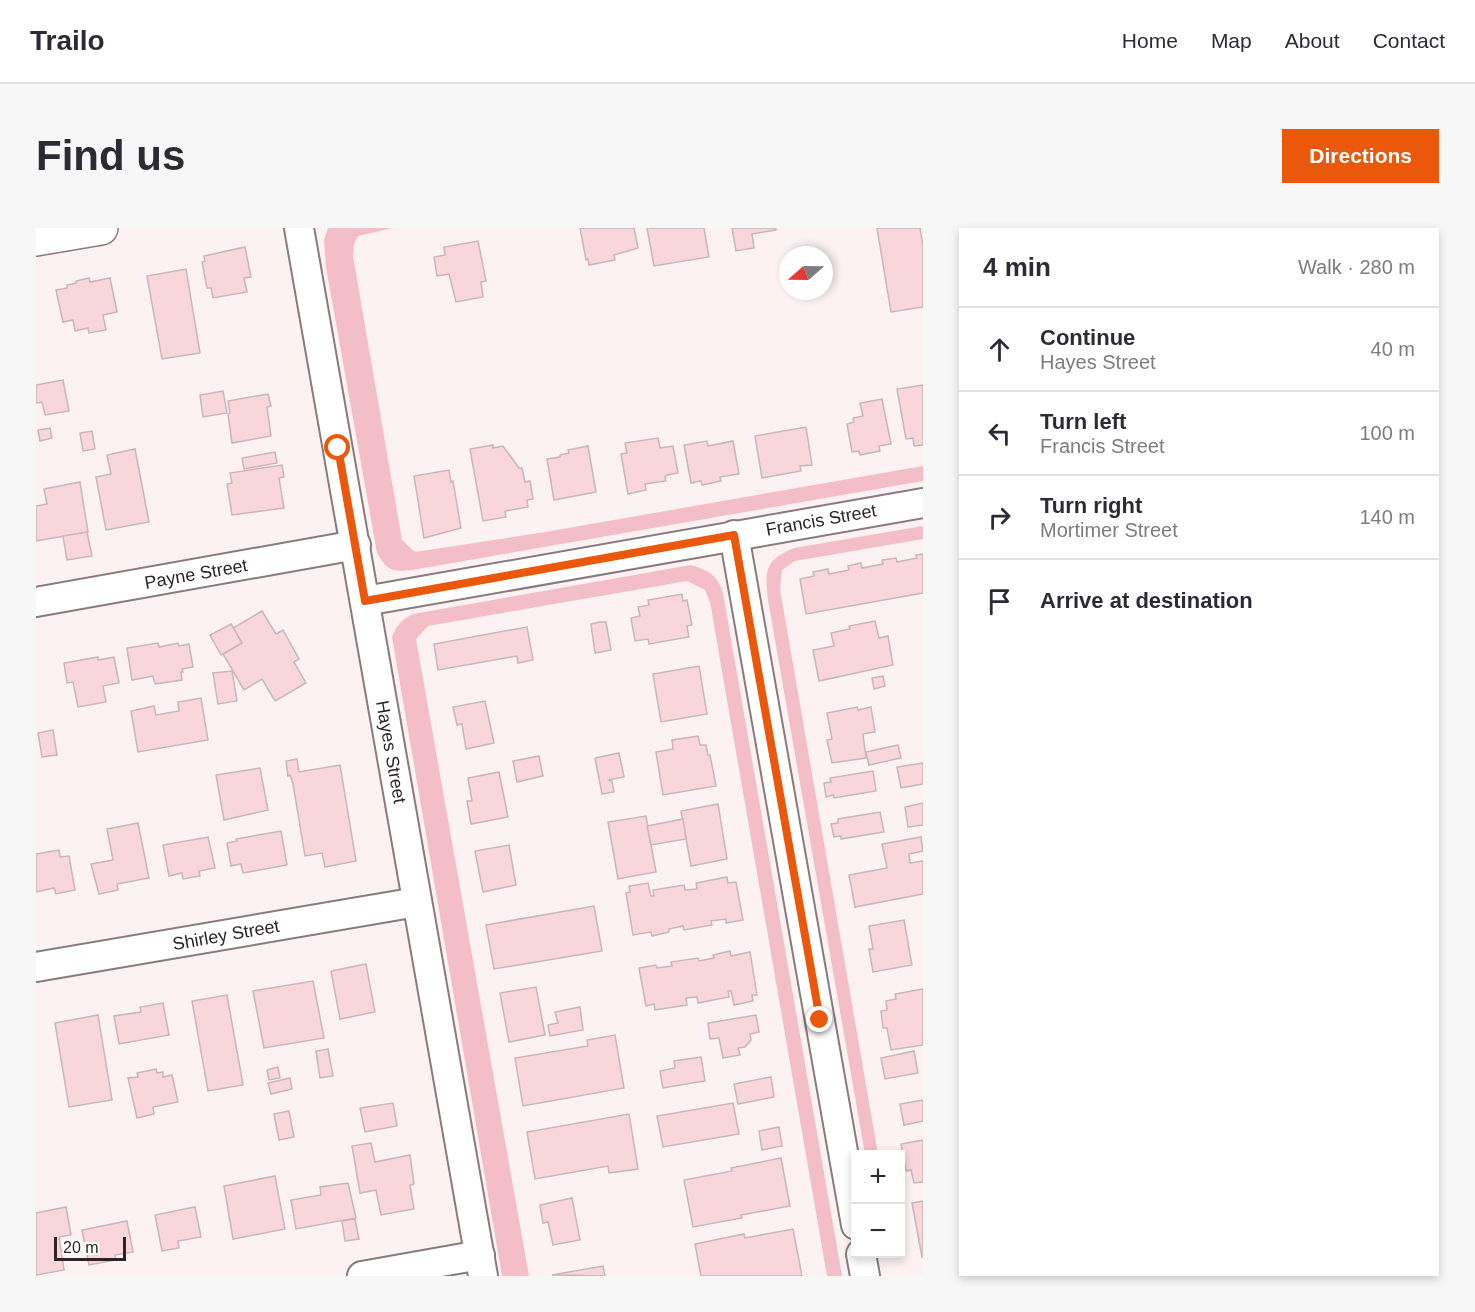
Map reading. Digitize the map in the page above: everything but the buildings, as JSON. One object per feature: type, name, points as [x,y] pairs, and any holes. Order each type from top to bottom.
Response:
[{"type":"main road","points":[[36,239],[101,228]]},
{"type":"street","name":"Hayes Street","points":[[299,228],[482,1266]]},
{"type":"street","name":"Francis Street","points":[[365,601],[923,503]]},
{"type":"street","points":[[734,535],[851,1204]]},
{"type":"street","name":"Payne Street","points":[[36,602],[356,545]]},
{"type":"street","name":"Shirley Street","points":[[36,968],[417,902]]},
{"type":"street","points":[[862,1258],[865,1276]]},
{"type":"street","points":[[362,1276],[482,1266]]},
{"type":"shaded area","points":[[328,228],[393,228],[358,236],[354,244],[353,256],[402,540],[415,552],[545,532],[923,466],[923,481],[412,570],[391,569],[384,564],[377,553],[326,267],[324,240]]},
{"type":"shaded area","points":[[923,526],[923,539],[795,561],[782,570],[780,589],[877,1150],[864,1150],[768,600],[767,574],[772,562],[794,548]]},
{"type":"shaded area","points":[[691,565],[712,574],[723,593],[842,1276],[827,1276],[710,602],[705,590],[687,581],[428,626],[416,639],[529,1276],[502,1276],[392,637],[400,623],[413,614]]},
{"type":"route","points":[[338,448],[365,601],[734,535],[820,1020]]}]
